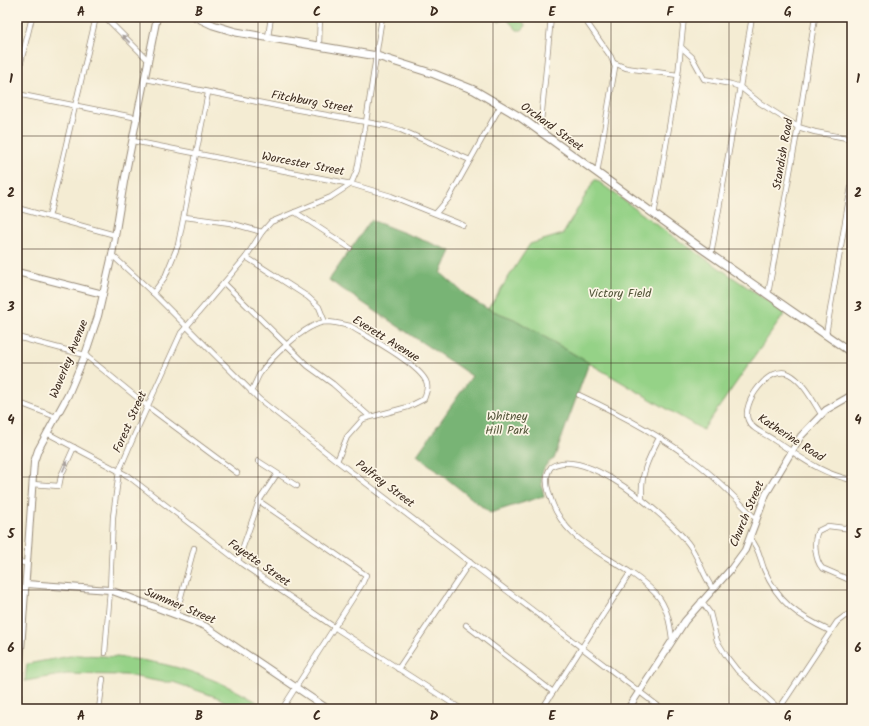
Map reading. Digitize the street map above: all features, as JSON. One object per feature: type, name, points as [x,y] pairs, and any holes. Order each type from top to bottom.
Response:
[{"type":"main road","name":"Orchard Street","points":[[196,17],[206,20],[223,29],[377,56],[453,82],[501,105],[654,215],[852,353]]},
{"type":"street","points":[[17,78],[32,17]]},
{"type":"street","points":[[49,217],[96,17]]},
{"type":"street","points":[[105,17],[149,61]]},
{"type":"street","name":"Waverley Avenue","points":[[17,707],[20,630],[26,584],[32,484],[36,454],[68,395],[93,334],[104,294],[112,255],[157,17]]},
{"type":"street","points":[[268,37],[271,17]]},
{"type":"street","points":[[319,45],[320,17]]},
{"type":"street","points":[[351,184],[357,170],[366,122],[382,17]]},
{"type":"street","points":[[540,132],[551,17]]},
{"type":"street","points":[[583,17],[614,63],[626,68],[678,75]]},
{"type":"street","points":[[654,215],[678,75],[684,17]]},
{"type":"street","points":[[711,255],[752,17]]},
{"type":"street","name":"Standish Road","points":[[768,294],[798,127],[815,17]]},
{"type":"street","points":[[681,47],[692,57],[704,79],[740,87],[760,103],[798,127],[852,139]]},
{"type":"street","points":[[597,173],[614,74],[614,63]]},
{"type":"street","name":"Fitchburg Street","points":[[146,79],[208,93],[366,122],[401,130],[470,160]]},
{"type":"street","points":[[153,293],[172,262],[178,245],[185,217],[208,93]]},
{"type":"street","points":[[17,94],[76,107],[138,118]]},
{"type":"street","points":[[436,213],[449,198],[501,105]]},
{"type":"street","name":"Worcester Street","points":[[133,141],[351,184],[391,196],[463,225]]},
{"type":"street","points":[[826,334],[852,181]]},
{"type":"street","name":"Forest Street","points":[[104,653],[110,590],[112,517],[119,471],[186,326],[246,257],[262,232],[271,222],[331,197],[351,184]]},
{"type":"street","points":[[17,208],[115,235]]},
{"type":"street","points":[[295,212],[350,248]]},
{"type":"street","points":[[185,217],[230,223],[262,232]]},
{"type":"street","name":"Palfrey Street","points":[[112,255],[153,293],[251,392],[337,461],[662,709]]},
{"type":"street","points":[[246,257],[308,298],[319,307],[325,322],[304,331],[286,346],[260,374],[251,392]]},
{"type":"street","points":[[17,272],[104,294]]},
{"type":"street","points":[[224,283],[286,346],[308,366],[360,406],[369,416]]},
{"type":"street","name":"Everett Avenue","points":[[325,322],[339,323],[350,326],[415,369],[426,382],[426,393],[424,399],[418,403],[408,408],[369,416],[354,427],[342,447],[337,461]]},
{"type":"street","points":[[17,337],[85,356],[237,473]]},
{"type":"street","name":"Katherine Road","points":[[821,414],[797,380],[788,373],[776,372],[766,380],[749,403],[747,418],[755,429],[790,452],[824,472],[852,480]]},
{"type":"street","points":[[579,395],[608,409],[659,438],[703,468],[756,518]]},
{"type":"street","name":"Church Street","points":[[628,709],[672,639],[701,601],[736,562],[750,538],[756,518],[770,484],[790,452],[807,429],[821,414],[835,404],[852,395]]},
{"type":"street","points":[[17,402],[44,411],[56,417]]},
{"type":"street","name":"Fayette Street","points":[[47,432],[119,471],[169,507],[238,561],[335,628],[461,709]]},
{"type":"street","points":[[642,499],[641,485],[644,469],[659,438]]},
{"type":"street","points":[[32,484],[59,486],[61,476],[74,447]]},
{"type":"street","points":[[258,461],[297,486]]},
{"type":"street","points":[[672,639],[667,615],[661,600],[650,588],[630,573],[583,543],[562,522],[553,506],[547,489],[546,477],[551,467],[557,464],[567,463],[582,466],[616,482],[642,499],[674,527],[688,543],[697,558],[703,575],[713,588]]},
{"type":"street","points":[[238,561],[259,501],[277,474]]},
{"type":"street","points":[[259,501],[366,575],[335,628],[282,709]]},
{"type":"street","points":[[852,529],[824,527],[818,531],[816,538],[817,558],[822,568],[852,581]]},
{"type":"street","points":[[750,538],[757,548],[773,586],[783,600],[803,618],[830,631]]},
{"type":"street","points":[[176,615],[194,548]]},
{"type":"street","points":[[17,562],[27,563]]},
{"type":"street","points":[[398,669],[470,562]]},
{"type":"street","points":[[542,709],[630,573]]},
{"type":"street","name":"Summer Street","points":[[26,584],[110,590],[205,626],[328,709]]},
{"type":"street","points":[[701,601],[710,613],[715,636],[727,657],[737,670],[779,709],[830,631],[841,618],[852,614]]},
{"type":"street","points":[[466,625],[553,692]]},
{"type":"street","points":[[99,709],[103,679]]},
{"type":"green space","points":[[495,17],[520,17],[526,26],[522,30],[517,30],[506,18],[499,22]]},
{"type":"green space","name":"Victory Field","points":[[595,179],[668,233],[785,313],[703,430],[514,319],[488,309],[530,244],[563,234]]},
{"type":"green space","name":"Whitney Hill Park","points":[[371,220],[451,251],[441,273],[468,297],[488,309],[514,319],[589,363],[554,459],[545,466],[543,471],[542,485],[544,496],[490,513],[417,455],[472,376],[329,280]]},
{"type":"green space","points":[[76,655],[128,658],[176,667],[222,684],[245,695],[268,709],[236,709],[219,698],[173,682],[162,682],[126,675],[67,674],[25,681],[27,664]]}]
